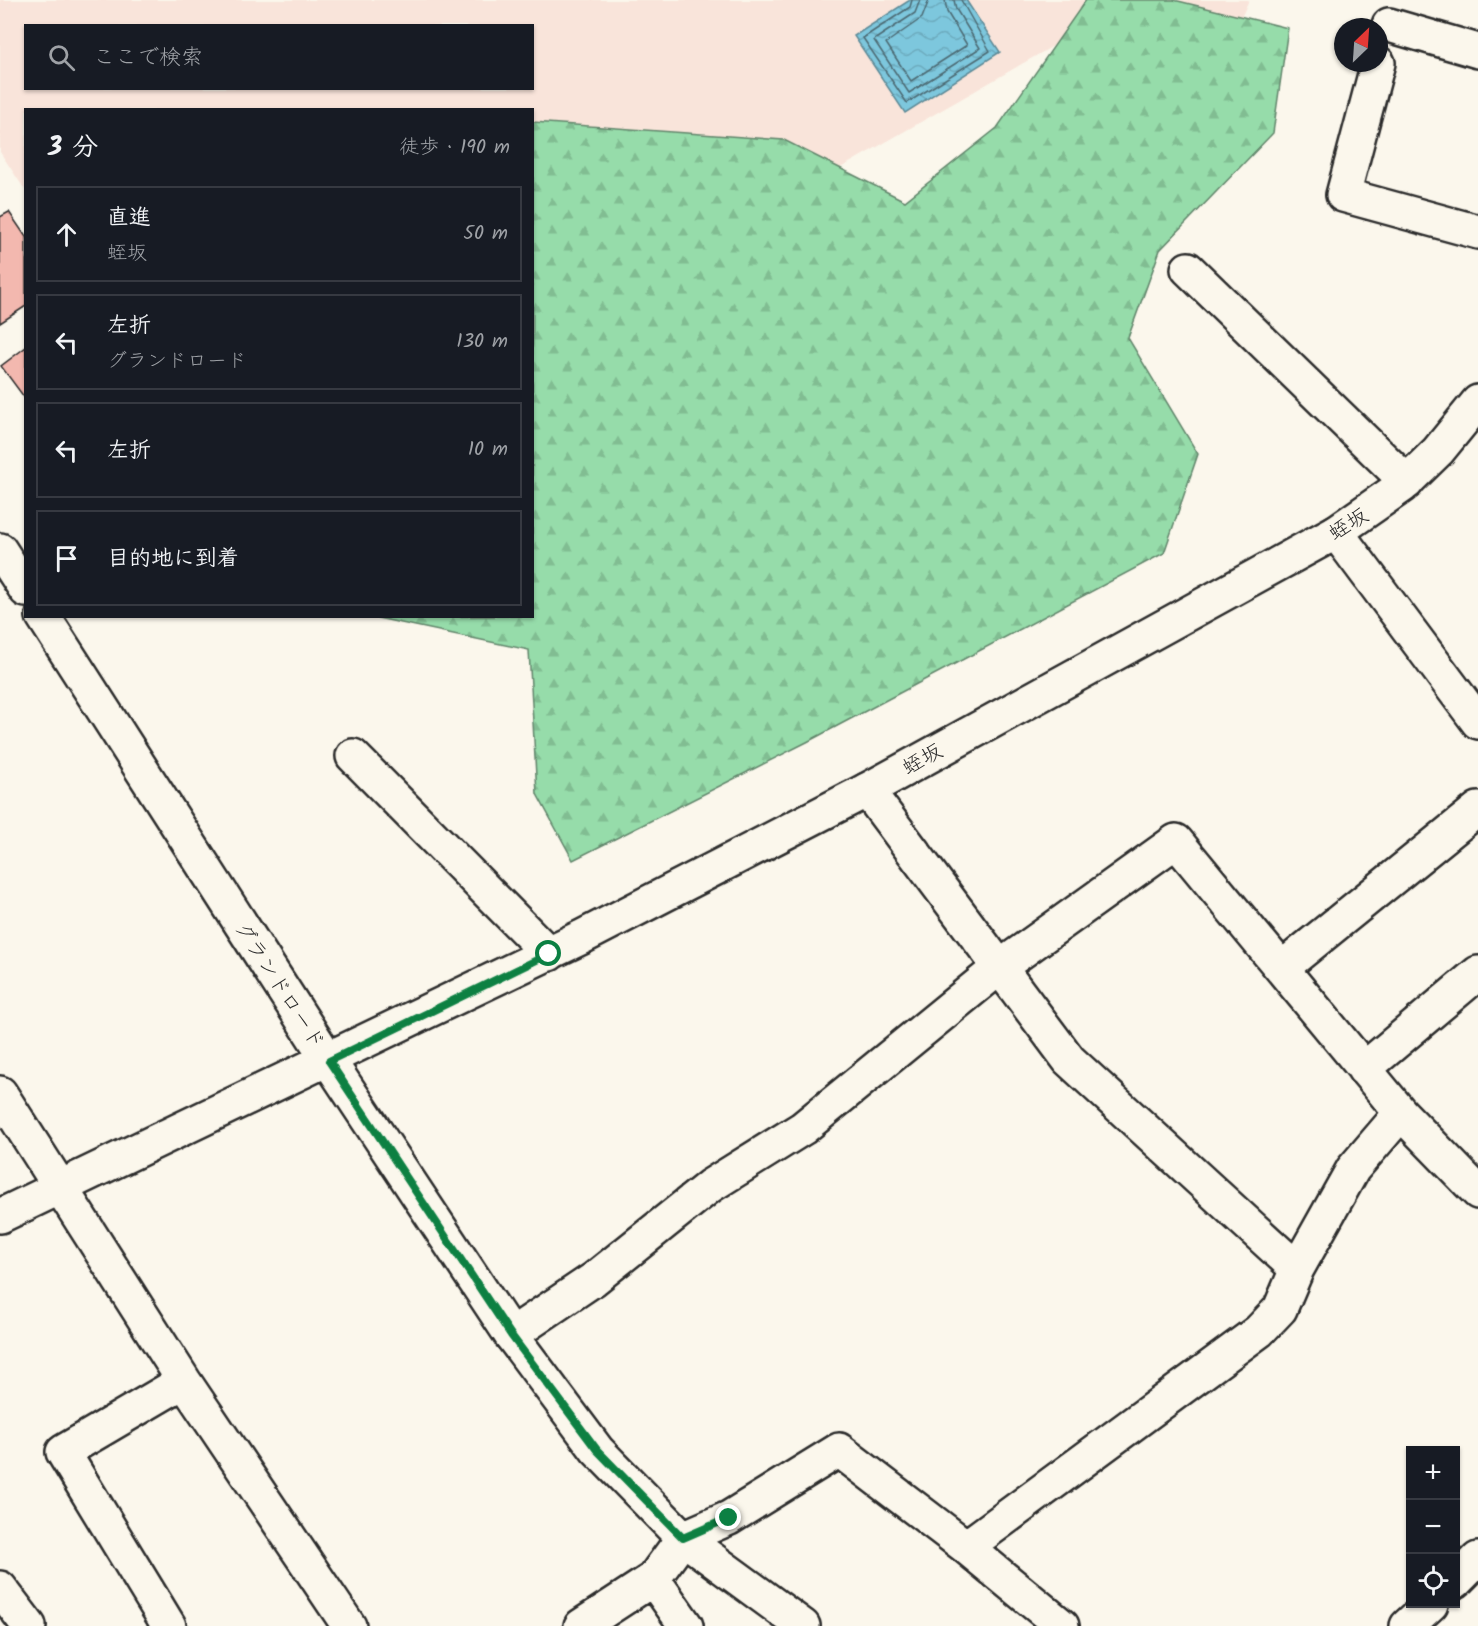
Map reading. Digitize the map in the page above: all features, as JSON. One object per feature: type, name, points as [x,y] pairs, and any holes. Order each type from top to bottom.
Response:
[{"type":"street","points":[[1388,28],[1392,13],[1478,51]]},
{"type":"street","points":[[1376,72],[1343,195],[1478,232]]},
{"type":"street","points":[[1188,269],[1407,482]]},
{"type":"street","name":"蛭坂","points":[[0,1216],[62,1189],[549,954],[867,790],[1336,532],[1377,506],[1407,482],[1438,451],[1478,402]]},
{"type":"street","points":[[1336,532],[1478,722]]},
{"type":"street","points":[[0,550],[24,587]]},
{"type":"street","name":"グランドロード","points":[[44,618],[329,1061],[511,1335],[597,1450],[683,1538],[803,1626]]},
{"type":"street","points":[[353,756],[549,954]]},
{"type":"street","points":[[867,790],[1069,1060],[1297,1269]]},
{"type":"street","points":[[1282,968],[1478,809]]},
{"type":"street","points":[[511,1335],[594,1279],[710,1185],[803,1128],[1000,967],[1176,841],[1401,1113],[1478,1192]]},
{"type":"street","points":[[1364,1069],[1478,973]]},
{"type":"street","points":[[0,1093],[184,1381],[349,1626]]},
{"type":"street","points":[[966,1547],[1259,1331],[1280,1309],[1297,1269],[1353,1169],[1401,1113]]},
{"type":"street","points":[[169,1626],[63,1452],[184,1381]]},
{"type":"street","points":[[581,1626],[653,1579],[683,1538],[729,1518],[839,1450],[966,1547],[1062,1626]]},
{"type":"street","points":[[1460,1576],[1478,1559]]},
{"type":"street","points":[[653,1579],[686,1626]]},
{"type":"street","points":[[0,1588],[29,1626]]},
{"type":"street","points":[[1407,1626],[1427,1608]]},
{"type":"shaded area","points":[[0,0],[1249,0],[1226,51],[1102,18],[755,217],[534,184],[534,108],[24,108],[24,188],[0,152]]},
{"type":"green space","points":[[1086,0],[1174,0],[1288,28],[1273,133],[1160,250],[1128,338],[1198,454],[1164,553],[807,742],[573,860],[537,794],[529,650],[378,618],[534,618],[534,122],[784,140],[905,201],[997,128]]},
{"type":"water","points":[[910,0],[966,0],[1000,52],[905,113],[854,36]]},
{"type":"building","points":[[9,212],[24,234],[24,307],[0,323],[0,217]]},
{"type":"building","points":[[24,349],[24,397],[1,366]]},
{"type":"route","points":[[549,954],[329,1061],[511,1335],[597,1450],[683,1538],[729,1518]]}]
